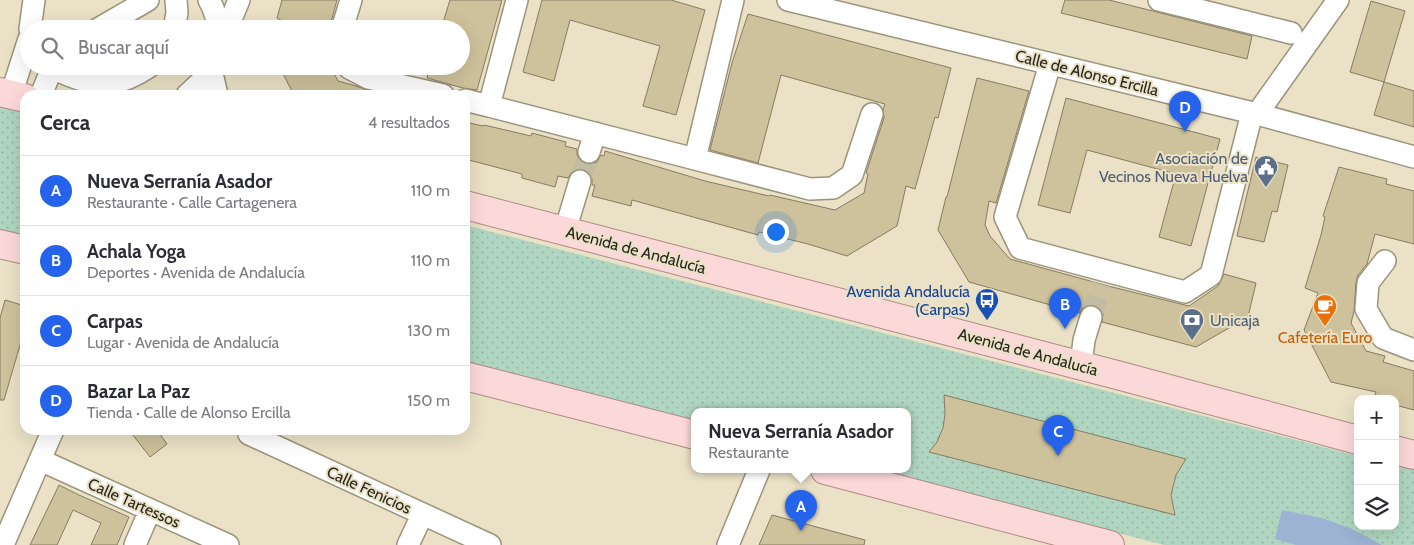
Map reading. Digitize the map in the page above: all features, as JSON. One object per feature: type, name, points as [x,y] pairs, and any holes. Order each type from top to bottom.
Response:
[{"type":"main road","name":"Avenida de Andalucía","points":[[470,206],[1354,439]]},
{"type":"main road","points":[[0,244],[20,249]]},
{"type":"main road","points":[[470,377],[691,435]]},
{"type":"main road","points":[[1399,451],[1414,455]]},
{"type":"main road","points":[[836,473],[1110,545]]},
{"type":"street","points":[[32,20],[34,0]]},
{"type":"street","points":[[114,20],[148,0]]},
{"type":"street","points":[[176,0],[176,20]]},
{"type":"street","points":[[209,0],[214,8],[217,20]]},
{"type":"street","points":[[231,20],[239,0]]},
{"type":"street","points":[[344,20],[350,0]]},
{"type":"street","points":[[489,106],[517,0]]},
{"type":"street","points":[[695,159],[733,0]]},
{"type":"street","name":"Calle de Alonso Ercilla","points":[[788,0],[1255,114],[1414,157]]},
{"type":"street","points":[[1159,0],[1290,33]]},
{"type":"street","points":[[1050,64],[1005,216],[1020,248],[1104,278],[1184,292],[1211,275],[1255,114],[1338,0]]},
{"type":"street","points":[[12,95],[20,69]]},
{"type":"street","points":[[43,90],[49,75]]},
{"type":"street","points":[[69,75],[84,82],[111,84],[135,75]]},
{"type":"street","points":[[193,90],[207,75]]},
{"type":"street","points":[[208,90],[211,75]]},
{"type":"street","points":[[213,75],[216,90]]},
{"type":"street","points":[[363,75],[368,78],[421,90]]},
{"type":"street","points":[[470,101],[489,106],[592,143],[695,159],[810,189],[833,188],[852,175],[872,114]]},
{"type":"street","points":[[565,231],[580,181]]},
{"type":"street","points":[[1385,261],[1368,282],[1366,309],[1383,338],[1414,350]]},
{"type":"street","points":[[1081,366],[1084,340],[1091,317]]},
{"type":"street","points":[[3,545],[8,512],[40,460],[51,435]]},
{"type":"street","name":"Calle Fenicios","points":[[251,435],[490,545]]},
{"type":"street","name":"Calle Tartessos","points":[[40,460],[228,545]]},
{"type":"street","points":[[728,545],[758,473]]},
{"type":"street","points":[[135,545],[150,510]]},
{"type":"street","points":[[408,545],[422,515]]},
{"type":"green space","points":[[0,103],[20,107],[20,242],[0,237]]},
{"type":"green space","points":[[470,226],[1354,455],[1354,530],[1399,530],[1399,466],[1414,470],[1414,545],[1164,545],[887,473],[911,473],[911,408],[691,408],[691,422],[470,364]]},
{"type":"water","points":[[1282,510],[1322,518],[1352,529],[1382,545],[1296,545],[1275,539]]},
{"type":"building","points":[[282,0],[337,0],[331,20],[281,20],[277,18]]},
{"type":"building","points":[[450,0],[502,0],[477,90],[427,78],[428,75],[470,75],[470,20],[444,20]]},
{"type":"building","points":[[542,0],[671,0],[705,10],[676,115],[643,106],[660,46],[570,20],[554,81],[523,72]]},
{"type":"building","points":[[1065,0],[1109,0],[1252,36],[1247,59],[1061,13]]},
{"type":"building","points":[[1371,1],[1405,11],[1384,82],[1350,72]]},
{"type":"building","points":[[748,14],[951,68],[938,118],[935,117],[915,189],[906,186],[897,226],[847,256],[759,232],[758,235],[632,200],[631,206],[592,196],[595,185],[592,185],[589,173],[583,169],[572,172],[568,178],[558,176],[555,187],[522,178],[522,174],[470,160],[470,123],[531,136],[532,133],[566,142],[565,146],[577,149],[577,155],[580,160],[586,164],[597,162],[601,155],[604,156],[605,151],[705,181],[835,210],[864,193],[868,174],[866,173],[884,118],[883,109],[885,104],[781,75],[758,163],[710,150],[732,63]]},
{"type":"building","points":[[284,75],[335,75],[338,81],[367,90],[291,90]]},
{"type":"building","points":[[977,78],[1029,91],[996,203],[989,201],[985,225],[990,236],[1010,259],[1189,306],[1218,286],[1224,274],[1256,283],[1248,317],[1196,347],[1102,322],[1103,314],[1100,308],[1094,305],[1083,308],[1079,313],[969,282],[938,230]]},
{"type":"building","points":[[1384,82],[1414,91],[1414,127],[1374,115]]},
{"type":"building","points":[[1066,98],[1220,139],[1191,246],[1159,237],[1176,174],[1087,150],[1070,213],[1038,205]]},
{"type":"building","name":"Asociación de Vecinos Nueva Huelva","points":[[1256,157],[1288,165],[1277,212],[1272,211],[1264,242],[1237,236]]},
{"type":"building","points":[[1339,167],[1387,179],[1386,184],[1414,191],[1414,244],[1375,234],[1367,264],[1358,275],[1356,282],[1354,311],[1351,323],[1366,351],[1385,356],[1383,362],[1414,371],[1414,410],[1399,406],[1399,395],[1375,395],[1376,392],[1331,382],[1304,330],[1318,293],[1305,288],[1321,235],[1325,217],[1323,216]]},
{"type":"building","points":[[5,300],[20,304],[20,345],[4,400],[0,400],[0,318]]},
{"type":"building","points":[[944,395],[1186,459],[1176,475],[1171,495],[1175,515],[929,452],[937,442],[943,428],[945,414]]},
{"type":"building","points":[[133,435],[161,435],[167,444],[150,457]]},
{"type":"building","points":[[59,485],[129,517],[117,545],[91,545],[101,523],[73,510],[57,545],[30,545]]},
{"type":"building","points":[[772,515],[865,540],[864,545],[759,545]]},
{"type":"tunnel","points":[[580,181],[589,152]]},
{"type":"tunnel","points":[[1091,317],[1101,284]]},
{"type":"place","name":"Bazar La Paz","points":[[1185,132]]},
{"type":"place","name":"Asociación de Vecinos Nueva Huelva","points":[[1266,188]]},
{"type":"place","name":"Avenida Andalucía (Carpas)","points":[[987,321]]},
{"type":"place","name":"Cafetería Euro","points":[[1325,327]]},
{"type":"place","name":"Achala Yoga","points":[[1065,329]]},
{"type":"place","name":"Unicaja","points":[[1192,341]]},
{"type":"place","name":"Carpas","points":[[1058,456]]},
{"type":"place","name":"Nueva Serranía Asador","points":[[801,531]]}]
